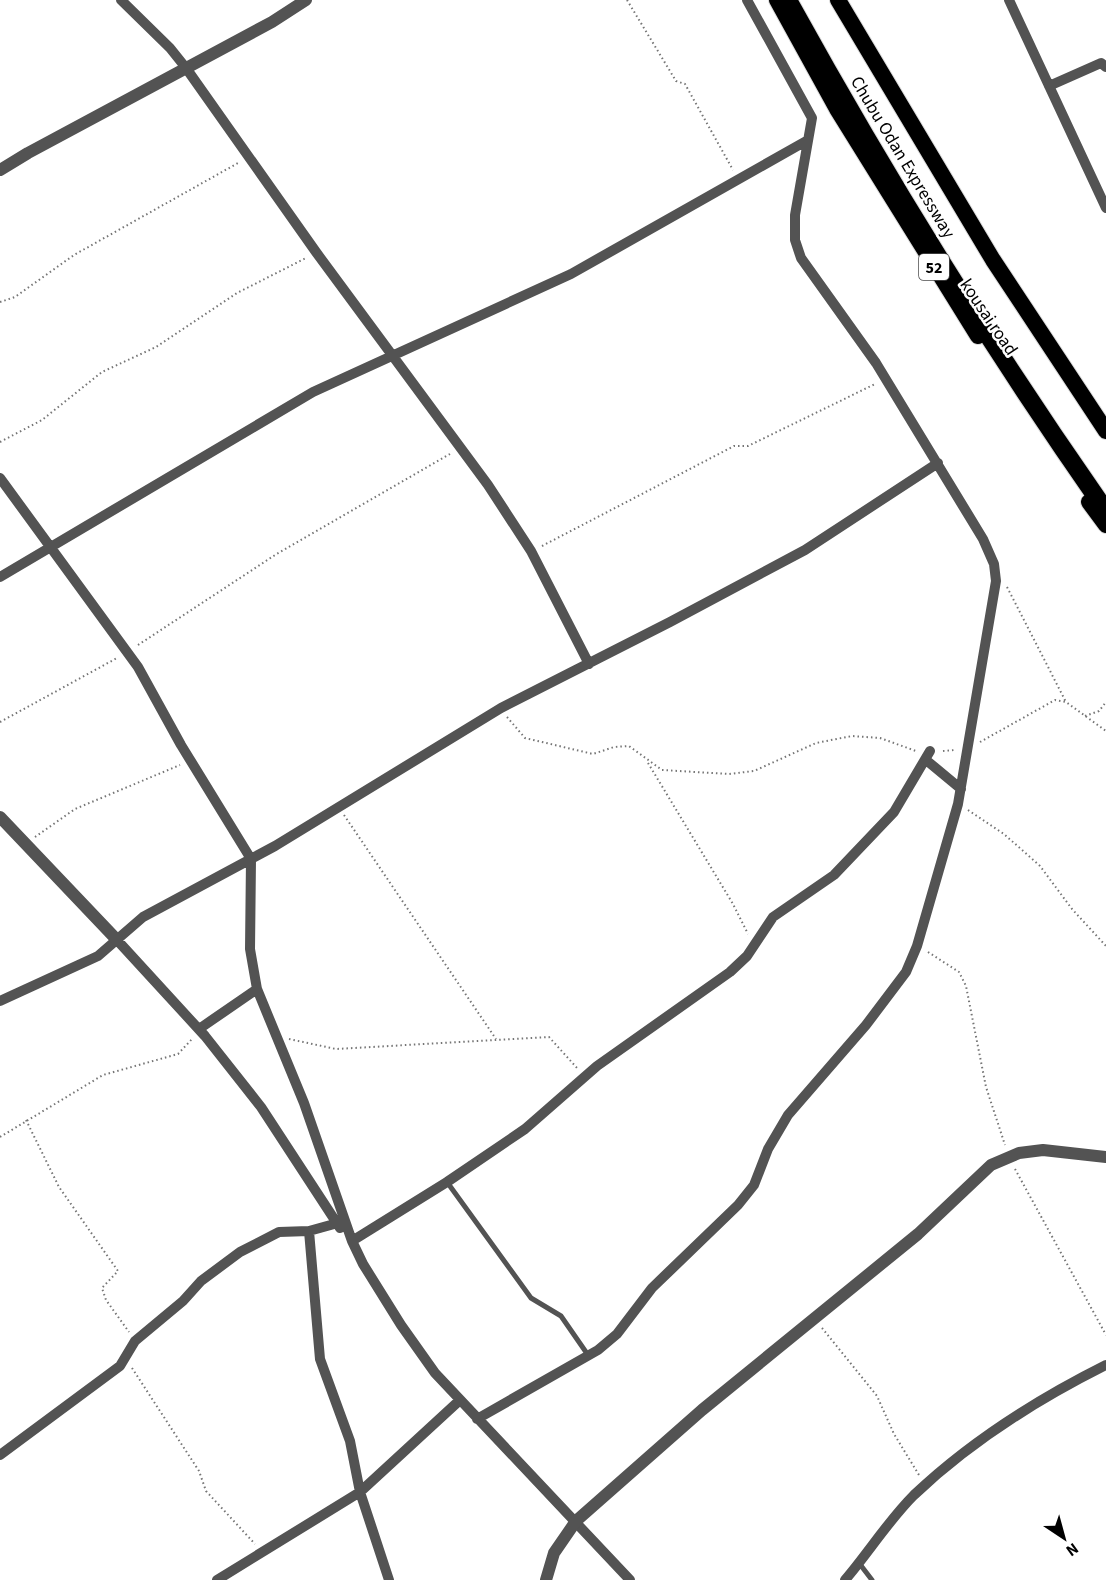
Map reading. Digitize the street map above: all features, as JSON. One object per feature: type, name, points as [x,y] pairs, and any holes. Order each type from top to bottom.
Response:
[{"type":"highway","name":"kousai road","points":[[777,0],[837,109],[946,288],[1106,525]]},
{"type":"highway","name":"Chubu Odan Expressway","points":[[788,0],[860,127],[970,308],[1106,511]]},
{"type":"highway","name":"Chubu Odan Expressway","points":[[800,0],[857,101],[979,303],[1106,491]]},
{"type":"highway","name":"kousai road","points":[[838,0],[993,260],[1106,431]]},
{"type":"street","points":[[121,0],[170,48],[186,68],[316,252],[488,485],[531,551],[588,664]]},
{"type":"street","points":[[0,170],[272,22],[306,0]]},
{"type":"street","points":[[477,1419],[588,1355],[617,1334],[652,1288],[738,1205],[754,1185],[768,1149],[788,1115],[866,1025],[906,972],[917,946],[958,804],[969,748],[996,581],[993,564],[983,539],[938,463],[885,379],[801,258],[795,240],[795,215],[812,118],[747,0]]},
{"type":"street","points":[[1009,0],[1106,208]]},
{"type":"street","points":[[1049,86],[1101,63],[1106,67]]},
{"type":"street","points":[[0,577],[313,392],[571,274],[808,140]]},
{"type":"street","points":[[0,1002],[98,956],[143,917],[251,859],[501,708],[805,550],[938,463]]},
{"type":"street","points":[[0,478],[127,652],[251,859],[250,949],[257,988],[278,1036],[341,1222],[363,1264],[415,1344],[460,1400],[630,1580]]},
{"type":"street","points":[[352,1241],[447,1182],[525,1129],[584,1077],[730,972],[747,956],[773,917],[834,875],[894,812],[928,755],[961,789]]},
{"type":"street","points":[[0,817],[199,1029],[261,1107],[341,1222],[363,1264]]},
{"type":"street","points":[[199,1029],[257,988]]},
{"type":"street","points":[[546,1580],[554,1553],[576,1521],[702,1410],[918,1234],[991,1165],[1009,1158],[1044,1150],[1106,1158]]},
{"type":"street","points":[[0,1455],[102,1380],[123,1361],[135,1341],[183,1300],[201,1281],[240,1252],[279,1232],[309,1231],[341,1222]]},
{"type":"street","points":[[309,1231],[320,1359],[350,1441],[360,1492],[389,1580]]},
{"type":"street","points":[[845,1580],[892,1519],[925,1485],[1008,1420],[1043,1397],[1106,1365]]},
{"type":"street","points":[[218,1580],[360,1492],[460,1400]]},
{"type":"lane","points":[[447,1182],[531,1298],[561,1316],[588,1355]]},
{"type":"lane","points":[[859,1563],[872,1580]]},
{"type":"path","points":[[627,0],[676,81],[685,84],[739,180]]},
{"type":"path","points":[[0,302],[15,297],[74,255],[249,156]]},
{"type":"path","points":[[0,442],[42,420],[102,372],[156,347],[237,293],[266,280],[316,252]]},
{"type":"path","points":[[531,551],[734,446],[748,446],[885,379]]},
{"type":"path","points":[[0,722],[127,652],[275,555],[460,448]]},
{"type":"path","points":[[993,564],[1025,619],[1035,645],[1066,702],[1106,731]]},
{"type":"path","points":[[501,708],[525,738],[593,754],[614,747],[629,746],[662,770],[729,774],[754,771],[816,743],[852,736],[880,738],[928,755],[969,748],[1042,705],[1055,700],[1066,702]]},
{"type":"path","points":[[1085,716],[1099,711],[1106,702]]},
{"type":"path","points":[[26,844],[75,809],[191,760]]},
{"type":"path","points":[[647,760],[733,904],[753,944]]},
{"type":"path","points":[[958,804],[1004,834],[1040,866],[1072,909],[1106,946]]},
{"type":"path","points":[[338,806],[496,1040]]},
{"type":"path","points":[[917,946],[959,972],[966,986],[986,1087],[1009,1158],[1106,1335]]},
{"type":"path","points":[[0,1137],[103,1075],[178,1054],[199,1029]]},
{"type":"path","points":[[278,1036],[336,1049],[549,1037],[584,1077]]},
{"type":"path","points":[[26,1120],[59,1187],[118,1271],[102,1288],[106,1300],[135,1341]]},
{"type":"path","points":[[815,1318],[877,1396],[894,1434],[925,1485]]},
{"type":"path","points":[[123,1361],[131,1367],[199,1471],[206,1491],[262,1552]]}]
